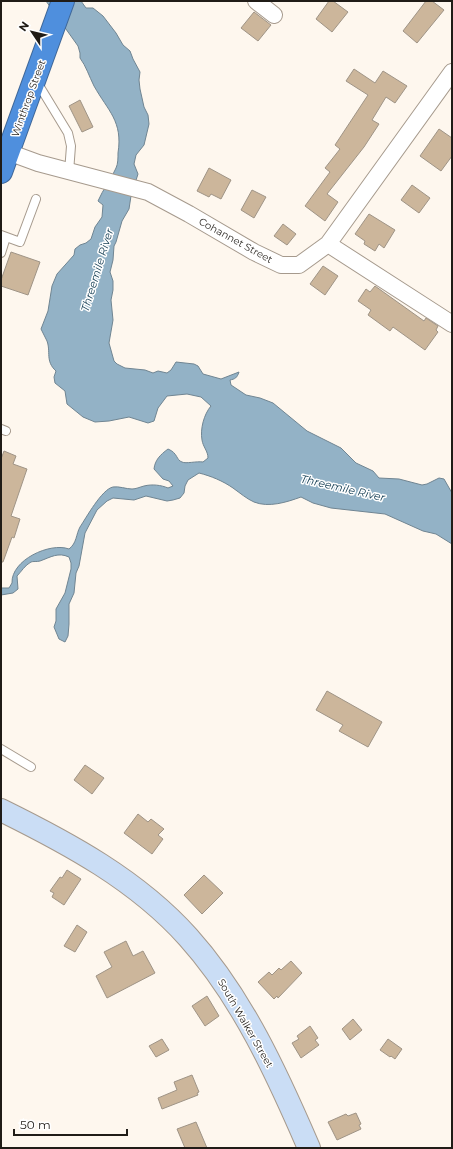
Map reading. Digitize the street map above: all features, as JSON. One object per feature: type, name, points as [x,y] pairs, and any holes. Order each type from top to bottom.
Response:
[{"type":"highway","name":"Winthrop Street","points":[[5,162],[64,1]]},
{"type":"street","points":[[256,1],[274,15]]},
{"type":"street","name":"Cohannet Street","points":[[5,162],[38,164],[142,190],[254,252],[281,265],[299,265],[310,259],[328,244],[452,72]]},
{"type":"street","points":[[328,244],[452,324]]},
{"type":"street","name":"South Walker Street","points":[[1,810],[92,858],[134,888],[162,911],[187,936],[229,989],[251,1027],[288,1100],[309,1148]]},
{"type":"lane","points":[[35,78],[68,133],[77,174]]},
{"type":"lane","points":[[1,253],[4,236],[20,242],[36,199]]},
{"type":"lane","points":[[1,749],[31,767]]},
{"type":"water","name":"Threemile River","points":[[46,1],[81,1],[86,8],[93,8],[103,16],[123,45],[130,51],[140,72],[140,89],[144,107],[148,115],[149,124],[144,145],[136,155],[134,164],[138,174],[131,196],[129,209],[122,221],[114,246],[110,272],[113,281],[111,300],[113,320],[109,343],[114,361],[125,368],[145,370],[153,373],[158,371],[167,373],[176,362],[194,364],[198,366],[203,374],[221,379],[239,372],[236,378],[230,380],[231,385],[246,395],[273,403],[307,431],[341,448],[356,463],[373,471],[379,478],[399,479],[422,485],[439,478],[444,479],[452,493],[452,544],[436,534],[423,531],[385,514],[331,508],[313,503],[301,497],[278,504],[260,504],[249,499],[229,485],[199,473],[188,480],[184,493],[180,498],[167,501],[146,496],[134,500],[113,498],[97,510],[85,533],[79,566],[76,573],[74,593],[69,604],[68,636],[65,642],[59,639],[54,627],[56,621],[56,609],[65,593],[71,569],[69,557],[58,555],[29,563],[17,576],[18,589],[13,593],[1,595],[1,588],[9,588],[12,583],[13,575],[25,560],[42,551],[52,548],[69,549],[72,547],[80,527],[90,511],[99,498],[109,489],[115,487],[134,489],[150,485],[168,488],[173,486],[169,481],[163,479],[154,469],[158,458],[168,449],[174,452],[179,460],[184,463],[203,462],[208,458],[203,442],[202,427],[211,406],[201,397],[187,394],[167,396],[158,408],[154,421],[148,423],[129,417],[95,422],[83,417],[67,404],[65,391],[55,383],[54,377],[56,371],[49,360],[47,341],[41,329],[48,311],[52,286],[57,274],[74,255],[75,249],[91,239],[95,227],[102,217],[103,205],[98,201],[117,166],[119,142],[116,124],[80,58],[78,46]]},
{"type":"building","points":[[329,1],[333,1],[348,12],[332,32],[316,19]]},
{"type":"building","points":[[426,1],[432,1],[444,10],[417,43],[403,31]]},
{"type":"building","points":[[254,12],[271,25],[258,41],[241,28]]},
{"type":"building","points":[[354,69],[375,83],[383,71],[407,86],[395,103],[386,97],[372,120],[379,124],[364,147],[327,194],[338,202],[325,221],[305,206],[330,172],[325,168],[340,149],[335,145],[368,95],[346,81]]},
{"type":"building","points":[[80,100],[93,127],[82,132],[69,106]]},
{"type":"building","points":[[439,129],[452,138],[452,156],[441,171],[420,156]]},
{"type":"building","points":[[209,168],[231,180],[221,199],[211,194],[209,197],[197,191]]},
{"type":"building","points":[[412,185],[430,198],[419,213],[401,200]]},
{"type":"building","points":[[252,190],[266,197],[254,218],[241,210]]},
{"type":"building","points":[[369,214],[395,230],[384,248],[379,244],[375,251],[364,244],[365,241],[355,234]]},
{"type":"building","points":[[283,224],[296,234],[287,245],[274,236]]},
{"type":"building","points":[[11,252],[40,262],[28,295],[1,286],[1,280]]},
{"type":"building","points":[[323,266],[338,276],[325,295],[310,284]]},
{"type":"building","points":[[375,286],[424,321],[426,318],[438,326],[436,330],[438,332],[425,350],[393,327],[390,331],[368,315],[371,310],[358,301],[366,289],[370,292]]},
{"type":"building","points":[[4,451],[16,456],[13,464],[27,469],[11,516],[20,519],[14,538],[12,537],[3,562],[1,562],[1,459]]},
{"type":"building","points":[[327,691],[382,722],[368,747],[339,731],[343,725],[316,710]]},
{"type":"building","points":[[85,765],[104,778],[92,794],[74,780]]},
{"type":"building","points":[[138,814],[148,822],[151,819],[164,829],[158,835],[163,839],[152,854],[124,833]]},
{"type":"building","points":[[67,870],[81,879],[64,905],[52,897],[54,893],[50,891]]},
{"type":"building","points":[[204,875],[223,893],[202,914],[184,895]]},
{"type":"building","points":[[77,925],[87,932],[75,952],[64,946]]},
{"type":"building","points":[[126,941],[133,956],[143,951],[155,973],[107,998],[96,976],[112,967],[104,952]]},
{"type":"building","points":[[291,961],[302,973],[278,998],[277,996],[274,999],[258,982],[269,972],[272,975],[279,968],[281,970]]},
{"type":"building","points":[[207,996],[219,1016],[205,1026],[192,1006]]},
{"type":"building","points":[[353,1019],[362,1030],[350,1040],[342,1029]]},
{"type":"building","points":[[310,1026],[318,1038],[315,1040],[319,1045],[301,1058],[292,1043],[299,1039],[297,1036]]},
{"type":"building","points":[[162,1039],[169,1050],[156,1057],[149,1046]]},
{"type":"building","points":[[388,1039],[402,1049],[395,1059],[380,1050]]},
{"type":"building","points":[[192,1075],[199,1092],[197,1093],[198,1095],[162,1109],[158,1098],[177,1090],[174,1082]]},
{"type":"building","points":[[356,1113],[361,1124],[359,1125],[361,1129],[337,1140],[328,1122],[346,1114],[348,1116]]},
{"type":"building","points":[[196,1122],[207,1148],[185,1148],[177,1129]]}]
